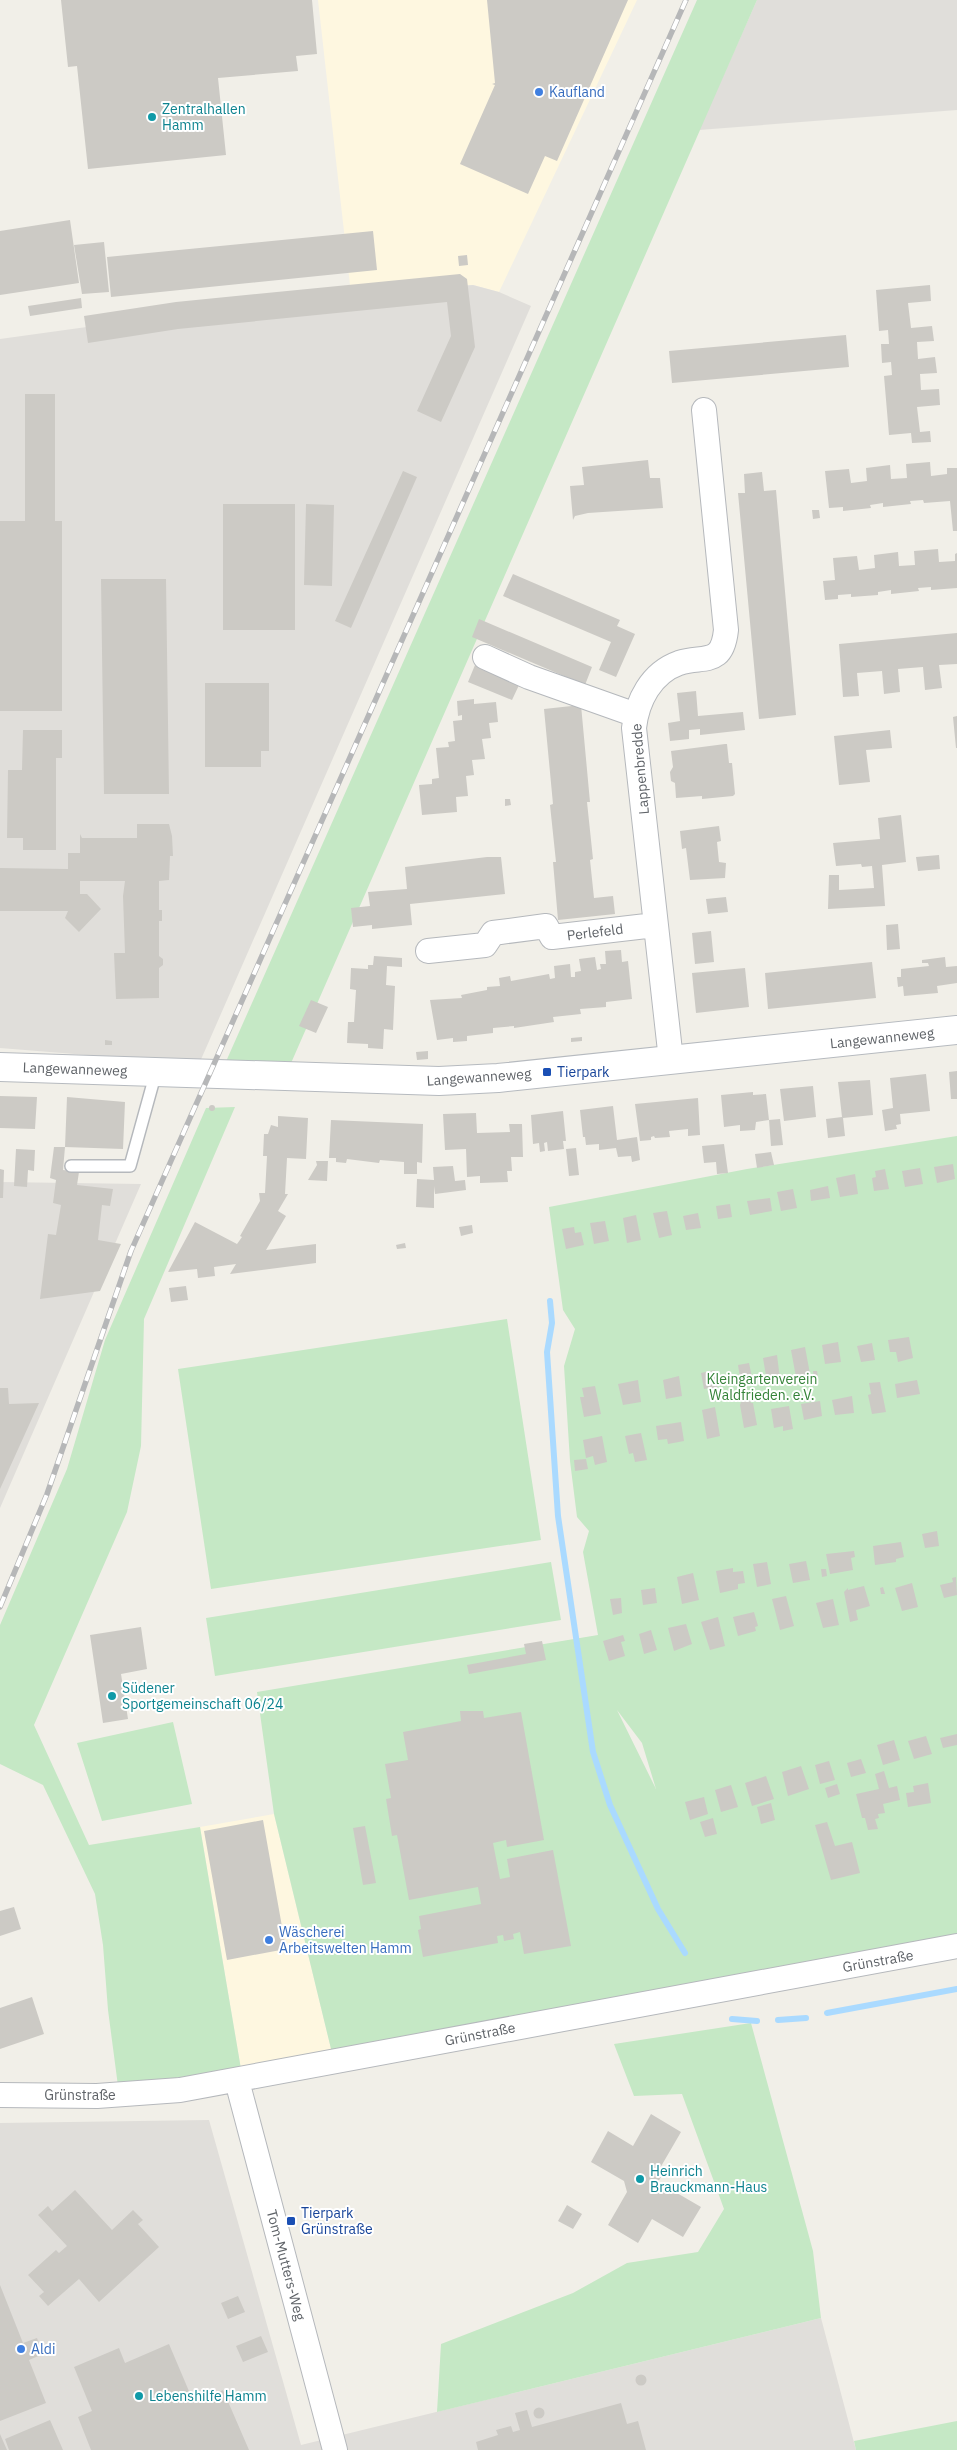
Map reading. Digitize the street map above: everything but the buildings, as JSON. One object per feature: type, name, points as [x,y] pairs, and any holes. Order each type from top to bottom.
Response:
[{"type":"street","name":"Lappenbredde","points":[[671,1060],[634,728],[636,716],[646,689],[667,668],[680,663],[712,658],[720,652],[725,642],[726,630],[704,410]]},
{"type":"street","points":[[485,657],[528,677],[636,716]]},
{"type":"street","name":"Perlefeld","points":[[428,951],[485,945],[492,932],[546,926],[552,937],[655,924]]},
{"type":"street","name":"Langewanneweg","points":[[0,1067],[439,1081],[498,1078],[957,1030]]},
{"type":"street","name":"Grünstraße","points":[[0,2095],[130,2095],[237,2080],[534,2023],[957,1946]]},
{"type":"street","name":"Tom-Mutters-Weg","points":[[237,2080],[335,2450]]},
{"type":"lane","points":[[71,1166],[130,1166],[156,1072]]},
{"type":"shaded area","points":[[318,0],[637,0],[499,292],[473,285],[351,294]]},
{"type":"shaded area","points":[[757,0],[957,0],[957,110],[699,130]]},
{"type":"shaded area","points":[[473,285],[499,292],[531,306],[199,1064],[0,1048],[0,339],[217,309],[351,294]]},
{"type":"shaded area","points":[[0,1182],[141,1184],[0,1508]]},
{"type":"shaded area","points":[[274,1814],[332,2053],[241,2069],[200,1827]]},
{"type":"shaded area","points":[[209,2120],[301,2445],[821,2318],[856,2450],[0,2450],[0,2123]]},
{"type":"green space","points":[[697,0],[757,0],[288,1070],[224,1066]]},
{"type":"green space","points":[[235,1107],[144,1319],[141,1446],[127,1512],[34,1725],[89,1845],[200,1827],[241,2069],[118,2086],[108,2010],[103,1945],[95,1894],[43,1785],[0,1764],[0,1625],[67,1469],[105,1340],[206,1108]]},
{"type":"green space","name":"Kleingartenverein Waldfrieden. e.V.","points":[[957,1136],[957,1944],[332,2053],[274,1814],[257,1692],[598,1635],[583,1552],[589,1531],[577,1517],[570,1461],[564,1366],[575,1329],[563,1310],[549,1207],[747,1169]],"holes":[[[617,1710],[642,1743],[656,1789]]]},
{"type":"green space","points":[[507,1319],[541,1540],[211,1589],[178,1369]]},
{"type":"green space","points":[[551,1562],[561,1620],[215,1676],[206,1618]]},
{"type":"green space","points":[[173,1722],[192,1804],[102,1821],[77,1743]]},
{"type":"green space","points":[[751,2023],[813,2251],[821,2318],[437,2412],[441,2344],[573,2293],[627,2263],[698,2252],[724,2209],[682,2094],[634,2096],[614,2044]]},
{"type":"green space","points":[[957,2421],[957,2450],[856,2450],[854,2441]]},
{"type":"waterway","points":[[550,1301],[552,1323],[547,1352],[558,1516],[593,1752],[610,1805],[658,1909],[685,1953]]},
{"type":"waterway","points":[[827,2013],[957,1989]]},
{"type":"waterway","points":[[778,2020],[806,2018]]},
{"type":"waterway","points":[[732,2019],[757,2021]]},
{"type":"railway","points":[[0,1607],[47,1494],[131,1251],[686,0]]},
{"type":"place","name":"Kaufland","points":[[539,92]]},
{"type":"place","name":"Zentralhallen Hamm","points":[[152,117]]},
{"type":"place","name":"Tierpark","points":[[547,1072]]},
{"type":"place","name":"Südener Sportgemeinschaft 06/24","points":[[112,1696]]},
{"type":"place","name":"Wäscherei Arbeitswelten Hamm","points":[[269,1940]]},
{"type":"place","name":"Heinrich Brauckmann-Haus","points":[[640,2179]]},
{"type":"place","name":"Tierpark Grünstraße","points":[[291,2221]]},
{"type":"place","name":"Aldi","points":[[21,2349]]},
{"type":"place","name":"Lebenshilfe Hamm","points":[[139,2396]]}]
